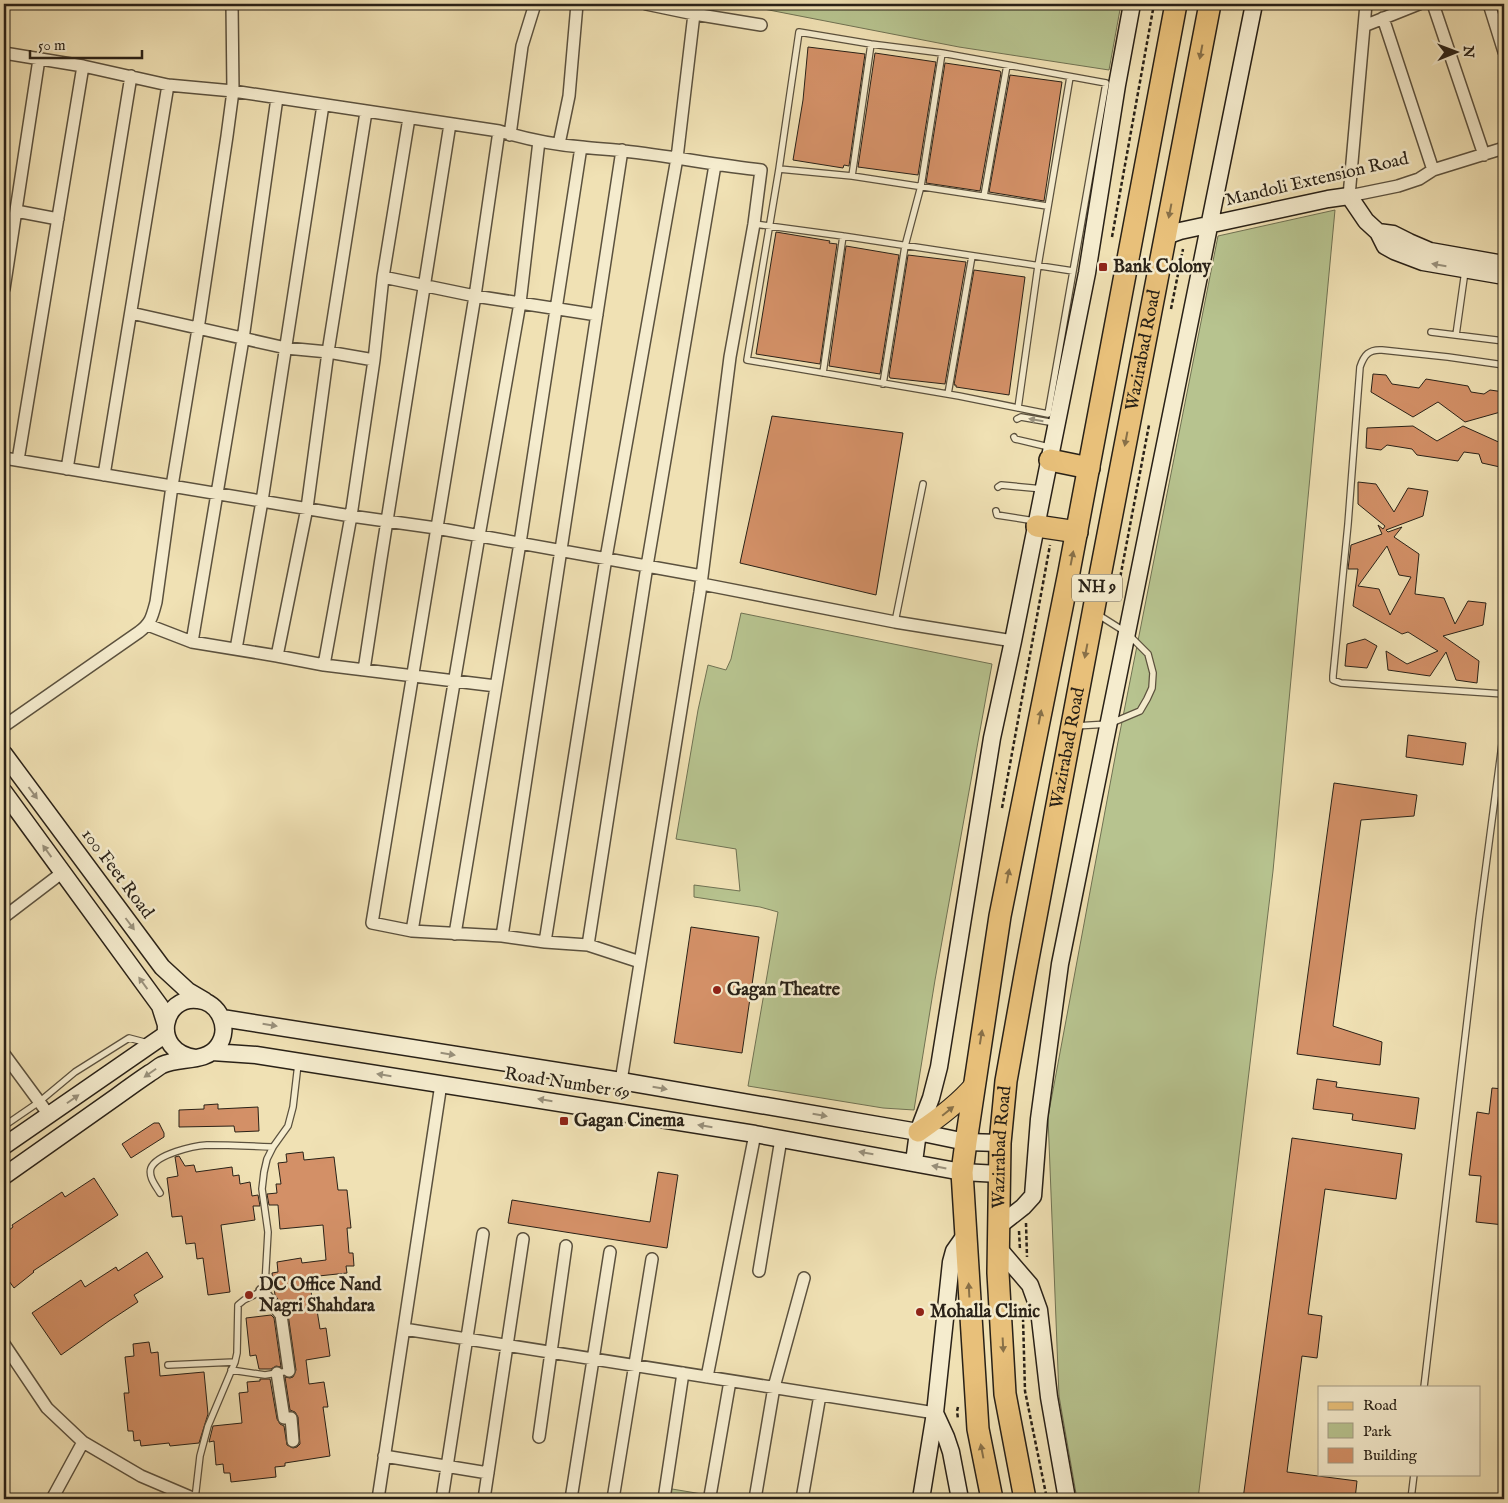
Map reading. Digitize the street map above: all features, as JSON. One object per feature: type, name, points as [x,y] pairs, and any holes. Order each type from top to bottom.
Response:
[{"type":"highway","name":"Wazirabad Road","points":[[992,1499],[978,1429],[962,1172],[1000,916],[1077,532],[1176,4]]},
{"type":"highway","name":"Wazirabad Road","points":[[1025,1499],[1005,1394],[998,1273],[1000,1143],[1008,1071],[1071,726],[1210,4]]},
{"type":"highway","points":[[1051,454],[1089,468]]},
{"type":"highway","points":[[1037,523],[1077,532]]},
{"type":"main road","points":[[918,1132],[964,1097],[974,1085]]},
{"type":"street","points":[[4,726],[124,643],[148,624],[153,615],[227,136],[232,91],[232,4]]},
{"type":"street","points":[[535,4],[522,46],[504,133],[475,296],[372,922],[412,931],[502,936],[588,945],[640,962]]},
{"type":"street","points":[[559,144],[569,96],[577,4]]},
{"type":"street","points":[[646,4],[761,26]]},
{"type":"street","points":[[914,1162],[918,1132],[931,1098],[939,1067],[992,738],[1087,273],[1132,4]]},
{"type":"street","points":[[1000,1225],[1024,1207],[1033,1196],[1039,1119],[1060,964],[1254,4]]},
{"type":"street","points":[[1366,4],[1349,196],[1366,221],[1378,232],[1393,234],[1430,251],[1504,276]]},
{"type":"street","points":[[1364,26],[1419,4]]},
{"type":"street","points":[[1433,4],[1484,155]]},
{"type":"street","points":[[1489,4],[1504,52]]},
{"type":"street","points":[[545,942],[606,558],[677,158],[694,14]]},
{"type":"street","points":[[1383,18],[1434,170]]},
{"type":"street","points":[[4,53],[83,66],[168,85],[232,91],[450,124],[581,148],[622,150],[715,165],[761,170],[754,224],[730,357],[702,580],[621,1081]]},
{"type":"street","points":[[4,289],[39,59]]},
{"type":"street","points":[[18,460],[83,66]]},
{"type":"street","points":[[67,469],[131,76]]},
{"type":"street","points":[[104,475],[168,85]]},
{"type":"street","points":[[192,642],[243,339],[277,98]]},
{"type":"street","points":[[236,649],[262,501],[323,105]]},
{"type":"street","points":[[277,656],[307,508],[328,352],[366,112]]},
{"type":"street","points":[[324,665],[351,516],[374,360],[383,277],[409,118]]},
{"type":"street","points":[[364,670],[450,124]]},
{"type":"street","points":[[412,931],[520,303],[539,141]]},
{"type":"street","points":[[455,934],[520,543],[581,148]]},
{"type":"street","name":"Mandoli Extension Road","points":[[1166,236],[1328,199],[1398,186],[1419,179],[1434,170],[1504,148]]},
{"type":"street","points":[[502,936],[622,150]]},
{"type":"street","points":[[588,945],[647,566],[715,165]]},
{"type":"street","points":[[16,210],[58,219]]},
{"type":"street","points":[[1467,264],[1504,264]]},
{"type":"street","points":[[383,277],[475,296],[597,315]]},
{"type":"street","points":[[130,313],[198,330],[286,348],[328,352],[374,360]]},
{"type":"street","points":[[4,458],[351,516],[436,528],[606,558],[895,622],[1013,641]]},
{"type":"street","points":[[148,624],[192,642],[324,665],[496,686]]},
{"type":"street","name":"100 Feet Road","points":[[4,754],[162,967],[188,991],[212,1005]]},
{"type":"street","points":[[4,792],[160,1006],[170,1043],[176,1051],[185,1056],[195,1058]]},
{"type":"street","points":[[4,917],[63,872]]},
{"type":"street","points":[[4,1146],[44,1108],[151,1044],[166,1030],[168,1016],[180,1003],[196,999],[204,1001],[212,1005],[222,1018],[223,1036],[219,1045],[212,1052],[204,1056],[162,1065],[4,1176]]},
{"type":"street","name":"Road Number 69","points":[[222,1018],[621,1081],[966,1142],[1000,1143]]},
{"type":"street","name":"Road Number 69","points":[[212,1052],[256,1055],[755,1134],[962,1172],[999,1174]]},
{"type":"street","points":[[4,1054],[44,1108]]},
{"type":"street","points":[[378,1499],[441,1084]]},
{"type":"street","points":[[707,1377],[755,1134]]},
{"type":"street","points":[[760,1271],[781,1139]]},
{"type":"street","points":[[442,1499],[484,1234]]},
{"type":"street","points":[[921,1499],[935,1413],[951,1262],[954,1251],[966,1234]]},
{"type":"street","points":[[484,1499],[524,1239]]},
{"type":"street","points":[[539,1438],[566,1246]]},
{"type":"street","points":[[999,1249],[1030,1285],[1040,1310],[1049,1397],[1067,1499]]},
{"type":"street","points":[[571,1499],[610,1252]]},
{"type":"street","points":[[613,1499],[652,1259]]},
{"type":"street","points":[[755,1499],[774,1388],[804,1278]]},
{"type":"street","points":[[262,1291],[281,1315],[284,1418],[291,1418],[293,1441]]},
{"type":"street","points":[[404,1329],[935,1413]]},
{"type":"street","points":[[4,1344],[47,1408],[83,1442],[141,1476],[195,1499]]},
{"type":"street","points":[[664,1499],[682,1373]]},
{"type":"street","points":[[710,1496],[730,1381]]},
{"type":"street","points":[[802,1499],[820,1395]]},
{"type":"street","points":[[935,1413],[951,1452],[960,1499]]},
{"type":"street","points":[[52,1499],[83,1442]]},
{"type":"street","points":[[384,1456],[488,1473]]},
{"type":"lane","points":[[799,32],[942,53],[1106,83],[1048,414],[948,394],[747,360],[779,169],[799,32]]},
{"type":"lane","points":[[852,176],[871,44]]},
{"type":"lane","points":[[883,384],[905,246],[921,186],[942,53]]},
{"type":"lane","points":[[984,196],[1007,65]]},
{"type":"lane","points":[[1018,408],[1047,206],[1070,77]]},
{"type":"lane","points":[[779,169],[852,176],[1047,206]]},
{"type":"lane","points":[[754,224],[1073,271]]},
{"type":"lane","points":[[823,373],[843,236]]},
{"type":"lane","points":[[948,394],[972,256]]},
{"type":"lane","points":[[1456,335],[1467,264]]},
{"type":"lane","points":[[1431,332],[1504,341]]},
{"type":"lane","points":[[1504,366],[1448,357],[1375,349],[1367,353],[1362,359],[1333,676],[1333,680],[1341,683],[1504,694]]},
{"type":"lane","points":[[1017,419],[1021,417],[1057,424]]},
{"type":"lane","points":[[1014,437],[1051,454]]},
{"type":"lane","points":[[895,622],[923,484]]},
{"type":"lane","points":[[998,487],[1001,485],[1044,489]]},
{"type":"lane","points":[[996,511],[998,515],[1037,523]]},
{"type":"lane","points":[[1071,726],[1109,724],[1140,711],[1148,699],[1152,688],[1153,673],[1148,654],[1127,633],[1093,612]]},
{"type":"lane","points":[[1424,1386],[1478,928],[1504,729]]},
{"type":"lane","points":[[195,1499],[200,1456],[208,1426],[237,1353],[238,1304],[262,1291],[265,1285],[268,1232],[262,1189],[267,1159],[288,1126],[293,1107],[298,1062]]},
{"type":"lane","points":[[4,1126],[44,1108]]},
{"type":"lane","points":[[160,1193],[151,1176],[151,1169],[164,1156],[206,1145],[273,1147]]},
{"type":"lane","points":[[168,1366],[234,1362]]},
{"type":"lane","points":[[231,1370],[265,1375],[283,1372]]},
{"type":"lane","points":[[1411,1499],[1414,1476]]},
{"type":"path","points":[[1170,314],[1183,249]]},
{"type":"path","points":[[1116,596],[1149,424]]},
{"type":"green space","points":[[738,4],[1121,4],[1109,70],[959,47]]},
{"type":"green space","points":[[1335,210],[1273,871],[1198,1499],[1077,1499],[1059,1396],[1048,1117],[1117,747],[1218,236]]},
{"type":"green space","points":[[741,613],[992,664],[935,980],[914,1110],[883,1108],[748,1086],[778,912],[760,907],[694,897],[694,885],[740,891],[736,849],[676,839],[698,710],[708,665],[726,670],[731,659]]},
{"type":"green space","points":[[666,1488],[732,1499],[664,1499]]},
{"type":"building","points":[[808,47],[865,54],[849,166],[844,165],[843,168],[793,160],[803,100]]},
{"type":"building","points":[[875,53],[936,62],[918,175],[858,167]]},
{"type":"building","points":[[945,63],[1000,71],[1001,73],[980,191],[926,183]]},
{"type":"building","points":[[1010,75],[1062,82],[1044,201],[989,192]]},
{"type":"building","points":[[776,232],[830,241],[829,243],[837,244],[820,364],[756,354]]},
{"type":"building","points":[[846,246],[899,255],[880,374],[829,366]]},
{"type":"building","points":[[908,255],[966,262],[945,384],[890,378],[889,376]]},
{"type":"building","points":[[974,270],[1025,277],[1009,395],[956,387],[954,385]]},
{"type":"building","points":[[1373,374],[1386,375],[1392,384],[1419,388],[1426,379],[1468,386],[1471,392],[1484,394],[1490,390],[1504,392],[1504,411],[1465,422],[1438,402],[1413,417],[1371,392]]},
{"type":"building","points":[[772,416],[903,433],[876,595],[740,563]]},
{"type":"building","points":[[1413,426],[1437,441],[1463,426],[1503,444],[1500,467],[1482,463],[1479,454],[1464,452],[1458,461],[1417,455],[1412,449],[1387,445],[1381,450],[1366,448],[1367,428]]},
{"type":"building","points":[[1358,482],[1376,484],[1394,512],[1408,488],[1428,491],[1423,516],[1386,530],[1388,532],[1402,527],[1394,537],[1419,554],[1415,594],[1444,598],[1455,624],[1468,601],[1486,603],[1483,625],[1443,636],[1479,661],[1477,683],[1456,680],[1446,652],[1430,676],[1388,670],[1386,651],[1407,664],[1438,651],[1408,632],[1402,634],[1353,606],[1358,569],[1348,569],[1351,545],[1382,534],[1378,525],[1383,529],[1385,526],[1358,504]],"holes":[[[1387,546],[1399,575],[1411,577],[1390,615],[1379,589],[1358,586]]]},
{"type":"building","points":[[1365,639],[1377,646],[1367,668],[1345,666],[1347,644]]},
{"type":"building","points":[[1408,735],[1466,743],[1463,765],[1406,757]]},
{"type":"building","points":[[1334,783],[1417,795],[1414,816],[1361,820],[1333,1026],[1382,1042],[1380,1065],[1297,1054]]},
{"type":"building","name":"Gagan Theatre","points":[[691,927],[759,937],[742,1053],[674,1043]]},
{"type":"building","points":[[1317,1079],[1337,1082],[1336,1087],[1419,1098],[1415,1129],[1352,1120],[1353,1114],[1313,1109]]},
{"type":"building","points":[[1492,1088],[1504,1089],[1504,1225],[1476,1222],[1481,1176],[1469,1175],[1477,1112],[1489,1114]]},
{"type":"building","points":[[218,1104],[218,1109],[258,1107],[259,1131],[235,1132],[234,1126],[179,1127],[179,1110],[204,1109],[204,1105]]},
{"type":"building","points":[[154,1123],[159,1123],[164,1137],[131,1158],[122,1144]]},
{"type":"building","points":[[1292,1138],[1402,1154],[1396,1199],[1325,1189],[1308,1314],[1322,1316],[1317,1358],[1302,1356],[1287,1472],[1357,1481],[1355,1499],[1243,1499]]},
{"type":"building","points":[[303,1152],[304,1160],[334,1157],[338,1190],[347,1190],[351,1228],[347,1228],[349,1253],[353,1253],[354,1266],[346,1266],[347,1273],[309,1277],[313,1305],[316,1304],[320,1329],[326,1328],[330,1356],[306,1360],[309,1384],[324,1382],[328,1407],[323,1407],[330,1456],[285,1463],[285,1466],[275,1467],[276,1477],[231,1482],[230,1473],[224,1473],[223,1464],[216,1465],[214,1441],[209,1442],[213,1426],[242,1423],[239,1393],[248,1392],[247,1382],[270,1379],[277,1419],[284,1426],[287,1445],[293,1448],[300,1444],[298,1417],[295,1412],[290,1410],[285,1377],[293,1377],[296,1370],[288,1314],[275,1295],[272,1273],[278,1272],[277,1262],[301,1258],[302,1263],[326,1260],[323,1225],[280,1229],[278,1205],[269,1205],[267,1194],[277,1193],[276,1184],[281,1184],[278,1163],[287,1162],[286,1154]]},
{"type":"building","points":[[179,1156],[185,1166],[194,1165],[196,1172],[232,1167],[233,1176],[239,1175],[240,1184],[250,1182],[252,1196],[258,1195],[260,1206],[253,1206],[255,1220],[221,1225],[230,1292],[208,1295],[203,1258],[197,1259],[195,1243],[186,1244],[182,1216],[172,1217],[167,1178],[178,1176],[175,1157]]},
{"type":"building","points":[[658,1172],[678,1175],[667,1248],[508,1223],[512,1200],[650,1222]]},
{"type":"building","points":[[94,1178],[118,1215],[33,1271],[14,1288],[4,1274],[4,1234],[13,1227],[12,1225],[62,1192],[65,1197]]},
{"type":"building","points":[[147,1252],[163,1277],[134,1295],[138,1302],[61,1355],[32,1313],[81,1280],[85,1287],[116,1267],[118,1271]]},
{"type":"building","points":[[271,1315],[274,1318],[281,1367],[259,1369],[256,1355],[250,1356],[246,1318]]},
{"type":"building","points":[[149,1342],[151,1353],[158,1352],[160,1376],[204,1372],[208,1414],[199,1443],[170,1446],[169,1443],[141,1446],[140,1440],[134,1441],[133,1431],[128,1431],[124,1393],[129,1393],[125,1357],[134,1356],[133,1344]]},
{"type":"place","name":"Bank Colony","points":[[1103,267]]},
{"type":"place","name":"Gagan Theatre","points":[[717,990]]},
{"type":"place","name":"Gagan Cinema","points":[[564,1121]]},
{"type":"place","name":"DC Office Nand Nagri Shahdara","points":[[249,1295]]},
{"type":"place","name":"Mohalla Clinic","points":[[920,1312]]}]
